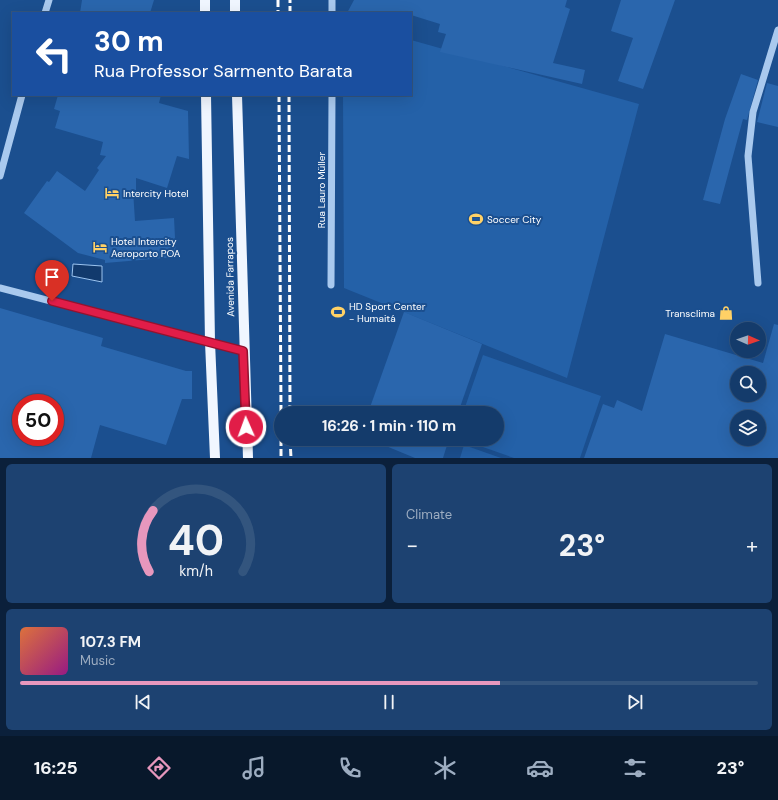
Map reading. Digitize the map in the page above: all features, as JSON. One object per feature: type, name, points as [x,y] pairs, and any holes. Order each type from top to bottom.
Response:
[{"type":"main road","points":[[205,0],[205,12]]},
{"type":"main road","points":[[235,0],[235,12]]},
{"type":"main road","name":"Avenida Farrapos","points":[[206,96],[210,342],[215,458]]},
{"type":"main road","name":"Avenida Farrapos","points":[[237,96],[243,351],[248,458]]},
{"type":"street","points":[[45,12],[49,0]]},
{"type":"street","points":[[332,0],[332,12]]},
{"type":"street","points":[[758,283],[748,156],[753,112],[778,30]]},
{"type":"street","points":[[0,176],[22,96]]},
{"type":"street","name":"Rua Lauro Müller","points":[[331,285],[332,96]]},
{"type":"street","points":[[0,288],[243,351]]},
{"type":"shaded area","name":"Soccer City","points":[[412,40],[639,104],[567,378],[344,288],[343,96],[412,96]]},
{"type":"shaded area","points":[[73,264],[102,266],[102,282],[72,276]]},
{"type":"shaded area","points":[[483,355],[601,396],[580,458],[514,458],[480,446],[504,446],[504,406],[465,406]]},
{"type":"shaded area","points":[[464,446],[467,446],[501,458],[460,458]]},
{"type":"building","points":[[82,0],[154,0],[150,12],[80,12]]},
{"type":"building","points":[[354,0],[567,0],[565,7],[570,9],[553,63],[585,70],[582,84],[440,52],[446,34],[438,32],[440,24],[412,15],[412,12],[348,12]]},
{"type":"building","points":[[621,0],[675,0],[643,89],[618,81],[633,38],[611,31]]},
{"type":"building","points":[[741,74],[758,80],[747,120],[743,119],[720,204],[703,200],[725,119]]},
{"type":"building","points":[[767,83],[778,86],[778,127],[757,122]]},
{"type":"building","points":[[58,96],[161,96],[159,103],[188,111],[189,159],[177,156],[167,188],[136,178],[136,190],[133,190],[135,221],[174,218],[176,257],[105,263],[105,260],[78,253],[24,213],[47,181],[49,182],[57,171],[85,191],[99,170],[97,168],[106,156],[100,155],[103,142],[55,128],[60,111],[54,109]]},
{"type":"building","points":[[0,308],[103,338],[101,346],[186,371],[192,371],[192,399],[182,399],[166,445],[100,425],[91,458],[0,458]]},
{"type":"building","points":[[404,312],[482,344],[460,406],[370,406]]},
{"type":"building","points":[[774,324],[778,325],[778,458],[584,458],[603,404],[614,408],[617,400],[642,411],[665,334],[730,353],[730,358],[746,358],[763,363],[764,358],[766,358],[766,352]]},
{"type":"building","points":[[386,446],[447,446],[443,458],[415,458]]},
{"type":"railway","points":[[278,0],[278,12]]},
{"type":"railway","points":[[290,0],[290,12]]},
{"type":"railway","points":[[279,96],[281,406]]},
{"type":"railway","points":[[289,96],[290,406]]},
{"type":"railway","points":[[281,446],[281,458]]},
{"type":"railway","points":[[290,446],[291,458]]},
{"type":"place","name":"Intercity Hotel","points":[[112,193]]},
{"type":"place","name":"Soccer City","points":[[476,219]]},
{"type":"place","name":"Hotel Intercity Aeroporto POA","points":[[100,247]]},
{"type":"place","name":"HD Sport Center - Humaitá","points":[[338,312]]},
{"type":"place","name":"Transclima","points":[[726,313]]},
{"type":"route","points":[[52,301],[243,351],[246,427]]}]
